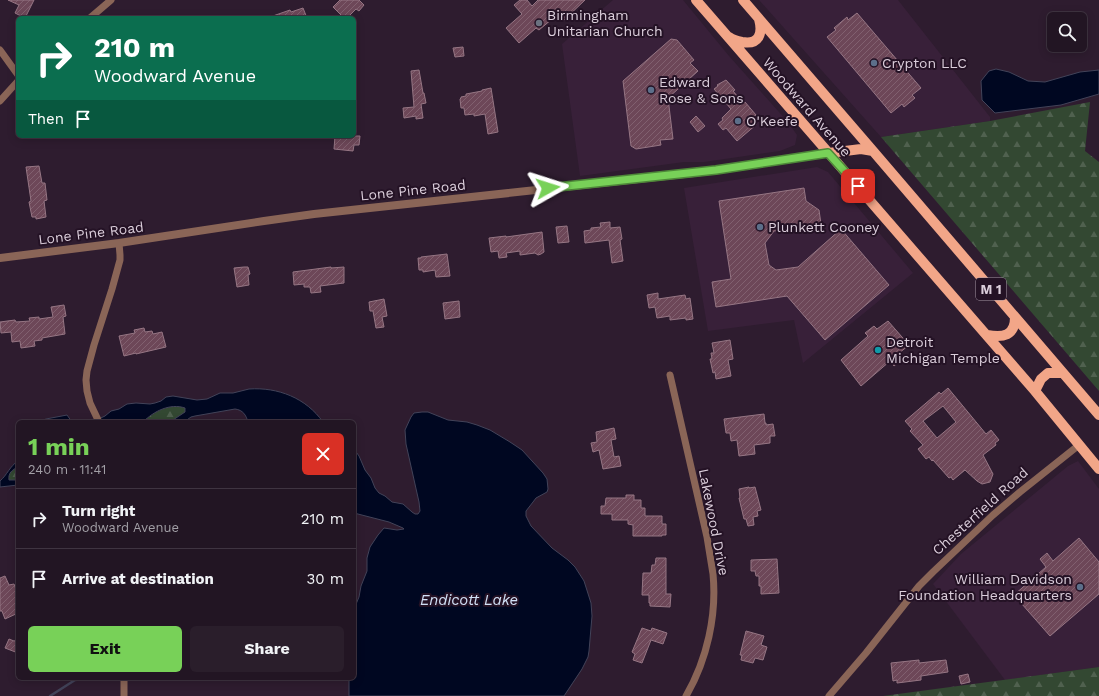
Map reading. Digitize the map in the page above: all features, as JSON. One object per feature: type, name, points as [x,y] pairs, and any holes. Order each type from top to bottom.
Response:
[{"type":"main road","name":"Woodward Avenue","points":[[696,0],[986,335],[1099,469]]},
{"type":"main road","name":"Woodward Avenue","points":[[742,0],[1099,416]]},
{"type":"main road","points":[[726,34],[732,39],[750,42],[754,41],[757,39],[761,28],[759,19]]},
{"type":"main road","points":[[828,153],[861,150],[873,151]]},
{"type":"main road","points":[[986,335],[994,337],[1003,336],[1009,333],[1013,330],[1015,317]]},
{"type":"main road","points":[[1034,391],[1041,379],[1048,373],[1062,373]]},
{"type":"street","points":[[92,16],[111,0]]},
{"type":"street","points":[[0,50],[16,72]]},
{"type":"street","points":[[0,101],[16,83]]},
{"type":"street","name":"Lone Pine Road","points":[[0,258],[119,243],[314,214],[694,173],[828,153]]},
{"type":"street","points":[[98,420],[87,391],[87,376],[94,345],[120,260],[119,243]]},
{"type":"street","name":"Lakewood Drive","points":[[670,375],[710,556],[713,588],[712,616],[708,638],[697,673],[686,696]]},
{"type":"street","name":"Chesterfield Road","points":[[829,696],[866,653],[919,586],[993,515],[1038,476],[1079,445]]},
{"type":"street","points":[[124,680],[124,696]]},
{"type":"shaded area","points":[[613,0],[683,0],[729,56],[787,121],[797,135],[795,145],[780,151],[704,162],[684,162],[580,176],[562,44]]},
{"type":"shaded area","points":[[759,0],[898,0],[990,117],[990,121],[881,137]]},
{"type":"shaded area","points":[[817,167],[828,172],[913,273],[803,363],[794,320],[708,331],[684,188]]},
{"type":"shaded area","points":[[1078,461],[1099,489],[1099,667],[1005,680],[933,584],[961,554],[1068,466]]},
{"type":"green space","points":[[1090,102],[1085,151],[1099,162],[1099,391],[881,137],[990,121]]},
{"type":"green space","points":[[179,406],[185,408],[185,412],[173,420],[145,420],[160,410]]},
{"type":"green space","points":[[16,468],[16,480],[9,480],[9,473]]},
{"type":"green space","points":[[1099,667],[1099,696],[883,696]]},
{"type":"water","points":[[996,69],[1009,72],[1028,81],[1045,82],[1080,72],[1099,70],[1099,94],[1061,105],[995,113],[982,100],[981,81],[989,71]]},
{"type":"water","points":[[249,389],[281,392],[300,400],[321,420],[247,420],[244,413],[235,409],[191,417],[187,420],[173,420],[185,412],[185,408],[168,407],[157,411],[145,420],[96,420],[127,404],[150,404],[161,401],[166,397],[173,396],[197,400],[207,399],[220,393],[233,393]]},
{"type":"water","name":"Endicott Lake","points":[[428,412],[448,420],[467,422],[490,430],[522,450],[547,479],[547,492],[536,498],[526,511],[526,516],[531,526],[552,548],[575,567],[584,581],[591,603],[592,616],[588,657],[564,696],[349,696],[349,680],[356,680],[356,604],[367,571],[367,558],[370,547],[384,528],[397,530],[404,529],[389,522],[356,514],[356,452],[379,493],[392,502],[403,504],[415,514],[418,514],[420,511],[419,502],[406,444],[405,430],[414,413]]},
{"type":"water","points":[[67,415],[71,420],[43,420]]},
{"type":"water","points":[[16,463],[16,468],[9,475],[9,480],[16,480],[16,485],[0,487],[0,481]]},
{"type":"building","points":[[8,0],[34,0],[26,16],[21,16],[15,13],[19,5]]},
{"type":"building","points":[[340,0],[359,0],[364,5],[359,11],[356,9],[349,16],[342,16],[333,7]]},
{"type":"building","name":"Birmingham Unitarian Church","points":[[520,0],[527,0],[532,6],[538,0],[585,0],[563,21],[558,14],[539,30],[536,28],[519,43],[506,28],[522,14],[514,5]]},
{"type":"building","points":[[303,8],[306,16],[273,16],[290,10],[291,12]]},
{"type":"building","name":"Crypton LLC","points":[[857,13],[921,88],[912,95],[915,98],[904,107],[902,104],[891,113],[827,37],[836,30],[834,28],[847,17],[848,20]]},
{"type":"building","name":"Edward Rose & Sons","points":[[671,39],[677,40],[694,60],[690,63],[698,71],[668,98],[673,139],[660,140],[661,145],[636,149],[631,146],[623,81]]},
{"type":"building","points":[[463,47],[464,56],[455,57],[453,48]]},
{"type":"building","points":[[419,70],[426,103],[421,104],[423,118],[416,119],[416,116],[404,118],[403,108],[414,107],[411,71]]},
{"type":"building","name":"O'Keefe","points":[[726,80],[735,90],[733,91],[743,103],[745,102],[756,115],[752,118],[757,124],[737,141],[726,128],[723,130],[718,124],[731,109],[714,89],[718,86],[717,85]]},
{"type":"building","points":[[491,88],[498,132],[488,134],[485,114],[474,116],[474,114],[465,115],[464,108],[461,108],[460,99],[461,97],[466,96],[466,94]]},
{"type":"building","points":[[696,116],[705,126],[698,132],[690,122]]},
{"type":"building","points":[[356,136],[360,136],[359,145],[354,145],[353,151],[334,149],[335,138],[356,138]]},
{"type":"building","points":[[39,166],[42,183],[45,183],[47,200],[44,201],[46,217],[36,219],[36,217],[32,217],[29,202],[31,201],[26,167]]},
{"type":"building","points":[[804,188],[806,201],[819,210],[821,224],[774,231],[765,243],[769,265],[776,270],[798,267],[841,229],[889,285],[825,340],[787,296],[716,307],[712,282],[731,279],[719,201]]},
{"type":"building","points":[[610,222],[610,228],[620,227],[623,261],[612,263],[609,240],[585,243],[584,231],[591,230],[591,228],[601,227],[600,223]]},
{"type":"building","points":[[567,226],[569,242],[558,243],[556,227]]},
{"type":"building","points":[[542,232],[544,252],[541,254],[538,255],[535,253],[520,255],[520,251],[506,253],[507,257],[499,258],[498,251],[491,252],[489,238]]},
{"type":"building","points":[[447,254],[450,276],[436,277],[435,270],[423,272],[423,270],[419,270],[418,258]]},
{"type":"building","points":[[248,267],[250,274],[248,275],[249,285],[237,287],[234,268]]},
{"type":"building","points":[[331,267],[344,267],[344,283],[320,286],[321,292],[311,293],[310,287],[304,287],[304,284],[294,285],[293,272]]},
{"type":"building","points":[[658,293],[658,299],[685,295],[686,299],[690,298],[693,319],[686,320],[686,318],[670,320],[670,316],[657,318],[655,307],[649,308],[647,295]]},
{"type":"building","points":[[384,299],[387,316],[382,317],[384,327],[376,328],[373,311],[370,311],[369,302]]},
{"type":"building","points":[[459,301],[460,317],[445,319],[443,303]]},
{"type":"building","points":[[64,305],[66,316],[63,317],[65,334],[42,338],[42,340],[34,341],[35,346],[21,348],[20,341],[12,342],[11,332],[1,333],[0,322],[15,320],[16,322],[30,321],[29,318],[39,317],[39,319],[53,317],[51,307]]},
{"type":"building","name":"Detroit Michigan Temple","points":[[888,321],[909,345],[898,354],[902,359],[894,366],[890,361],[861,386],[841,360],[868,336],[865,333],[874,326],[877,329]]},
{"type":"building","points":[[144,328],[145,332],[152,331],[153,334],[162,332],[166,347],[124,356],[119,336],[135,333],[134,330]]},
{"type":"building","points":[[730,340],[733,359],[728,360],[731,376],[716,379],[710,359],[712,359],[711,353],[714,353],[712,343]]},
{"type":"building","points":[[948,388],[986,434],[991,430],[999,440],[995,443],[996,445],[983,455],[993,474],[990,482],[982,484],[965,470],[953,480],[951,477],[949,478],[933,460],[932,461],[929,457],[926,459],[918,449],[923,445],[910,431],[912,429],[905,421],[939,392],[941,394]],"holes":[[[943,406],[956,422],[937,438],[923,421]]]},
{"type":"building","points":[[764,414],[766,425],[773,424],[775,436],[770,436],[770,443],[754,445],[755,454],[739,456],[737,440],[731,441],[730,433],[726,433],[724,419]]},
{"type":"building","points":[[614,428],[616,439],[611,440],[614,457],[619,456],[621,466],[603,469],[599,450],[593,452],[591,443],[597,442],[596,432]]},
{"type":"building","points":[[755,487],[761,510],[757,511],[758,516],[753,517],[754,525],[748,526],[746,519],[744,519],[739,498],[739,489]]},
{"type":"building","points":[[626,495],[634,495],[634,500],[641,500],[641,508],[645,508],[645,516],[662,516],[662,524],[666,524],[666,535],[633,536],[633,525],[628,524],[628,520],[612,520],[612,514],[601,514],[601,506],[605,506],[606,498],[626,498]]},
{"type":"building","name":"William Davidson Foundation Headquarters","points":[[1079,538],[1099,562],[1099,594],[1050,636],[1014,595],[1046,567],[1040,559],[1047,553],[1053,561]]},
{"type":"building","points":[[656,558],[666,558],[666,594],[671,594],[670,607],[650,606],[649,595],[642,595],[643,573],[651,573],[652,565],[655,565]]},
{"type":"building","points":[[777,559],[779,593],[761,594],[759,576],[756,576],[755,571],[751,571],[751,560]]},
{"type":"building","points":[[5,576],[9,585],[14,584],[16,590],[16,614],[5,619],[2,611],[0,611],[0,578]]},
{"type":"building","points":[[642,628],[651,631],[652,628],[667,633],[663,644],[651,640],[642,663],[633,660],[635,654],[632,652]]},
{"type":"building","points":[[746,631],[764,636],[761,645],[767,647],[763,660],[755,658],[753,663],[741,660],[742,655],[740,655]]},
{"type":"building","points":[[9,639],[16,640],[16,652],[5,648]]},
{"type":"building","points":[[919,660],[919,663],[946,660],[948,672],[921,676],[921,680],[897,683],[897,680],[893,681],[891,663]]},
{"type":"building","points":[[968,674],[970,682],[961,684],[959,676]]},
{"type":"waterway","points":[[50,696],[75,680]]},
{"type":"place","name":"Birmingham Unitarian Church","points":[[539,23]]},
{"type":"place","name":"Crypton LLC","points":[[874,63]]},
{"type":"place","name":"Edward Rose & Sons","points":[[651,90]]},
{"type":"place","name":"O'Keefe","points":[[738,121]]},
{"type":"place","name":"Plunkett Cooney","points":[[760,227]]},
{"type":"place","name":"Detroit Michigan Temple","points":[[878,350]]},
{"type":"place","name":"William Davidson Foundation Headquarters","points":[[1080,587]]},
{"type":"route","points":[[548,188],[716,170],[828,153],[858,186]]}]
